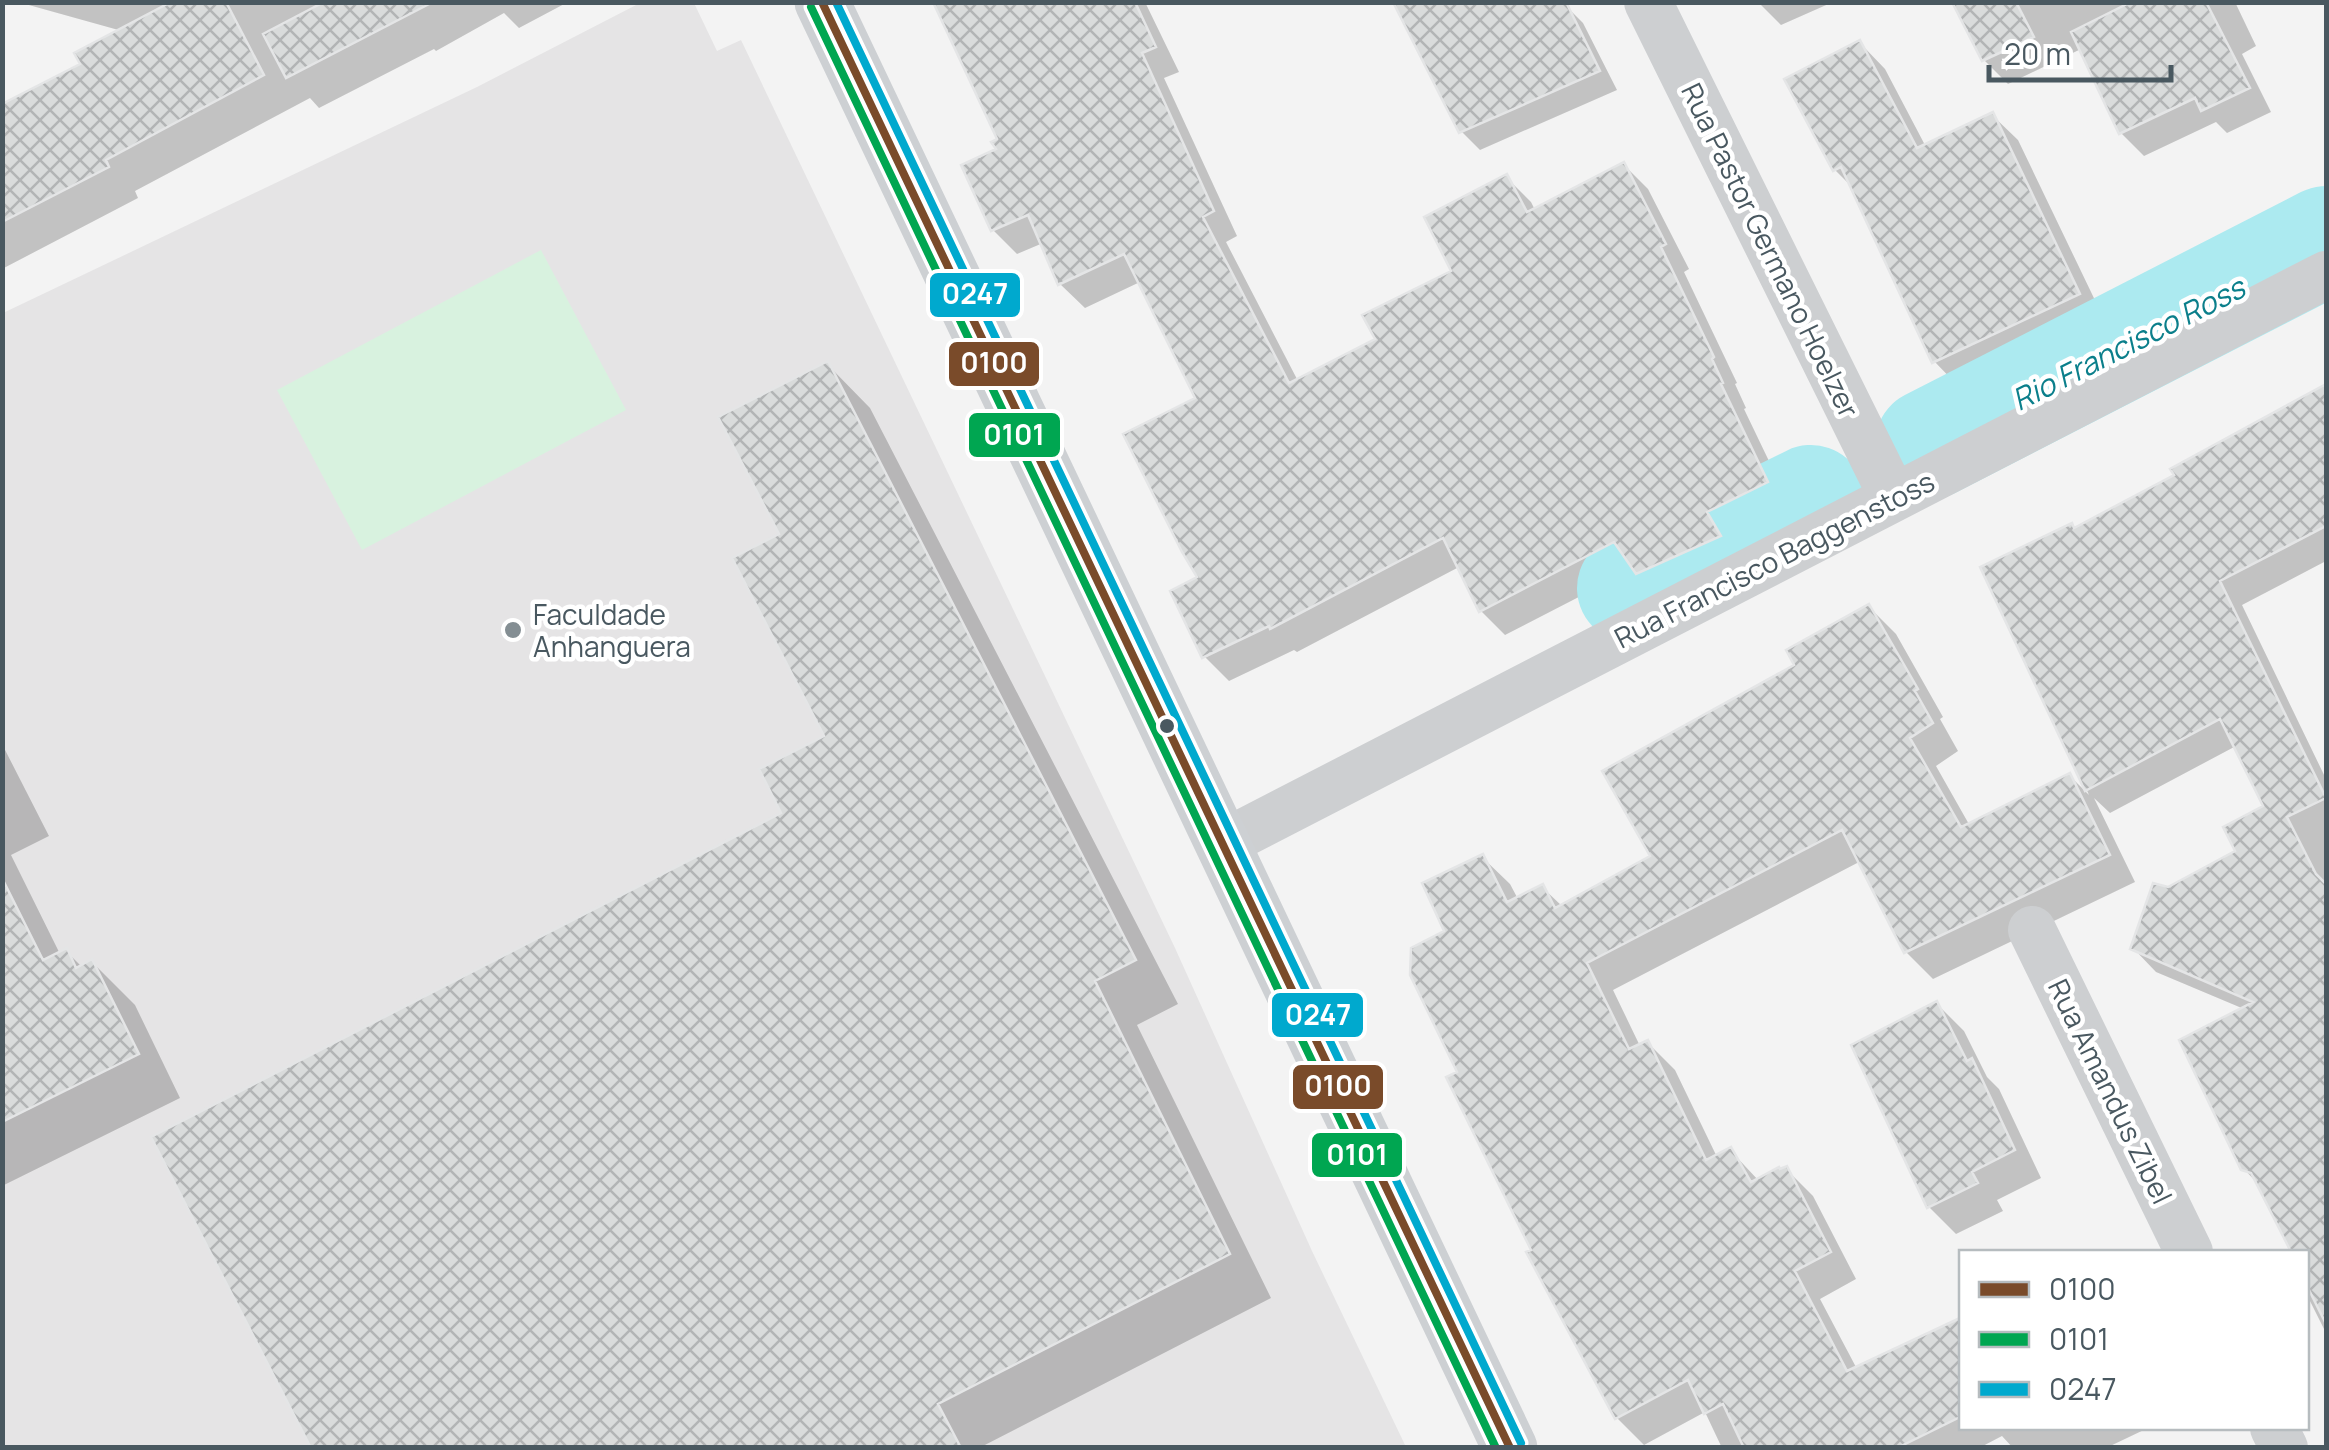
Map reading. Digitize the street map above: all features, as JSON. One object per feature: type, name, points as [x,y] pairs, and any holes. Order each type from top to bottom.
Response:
[{"type":"main road","points":[[822,2],[1510,1448]]},
{"type":"street","name":"Rua Pastor Germano Hoelzer","points":[[1648,2],[1893,497]]},
{"type":"street","name":"Rua Francisco Baggenstoss","points":[[1222,844],[2326,274]]},
{"type":"street","name":"Rua Amandus Zibel","points":[[2032,930],[2188,1250]]},
{"type":"shaded area","name":"Faculdade Anhanguera","points":[[640,3],[694,3],[717,51],[741,40],[1175,948],[1406,1447],[3,1448],[3,313],[477,87]]},
{"type":"green space","points":[[541,250],[626,410],[362,550],[277,390]]},
{"type":"building","points":[[171,2],[226,2],[264,75],[106,160],[109,167],[2,222],[2,104],[80,64],[74,53]]},
{"type":"building","points":[[324,2],[433,2],[286,78],[263,34]]},
{"type":"building","points":[[933,2],[1135,2],[1156,47],[1142,53],[1214,211],[1203,217],[1289,383],[1375,339],[1362,315],[1451,271],[1424,217],[1507,174],[1527,212],[1624,162],[1666,244],[1661,247],[1768,482],[1707,512],[1721,536],[1636,574],[1614,542],[1479,612],[1443,538],[1270,629],[1269,626],[1202,658],[1170,591],[1197,577],[1123,434],[1195,398],[1124,254],[1058,285],[1028,215],[991,231],[961,165],[996,149],[991,142],[997,139]]},
{"type":"building","points":[[1393,2],[1566,2],[1600,71],[1459,133]]},
{"type":"building","points":[[1952,2],[2016,2],[2034,37],[1982,61]]},
{"type":"building","points":[[2131,2],[2206,2],[2250,88],[2201,111],[2195,98],[2119,134],[2071,32]]},
{"type":"building","points":[[1860,40],[1917,148],[1993,112],[2080,294],[1932,363],[1841,167],[1833,171],[1784,79]]},
{"type":"building","points":[[828,361],[1136,960],[1095,981],[1230,1254],[938,1404],[961,1448],[311,1448],[151,1137],[781,813],[759,769],[824,736],[732,558],[779,534],[718,417]]},
{"type":"building","points":[[2326,384],[2326,526],[2220,581],[2326,798],[2287,817],[2316,874],[2326,884],[2326,1324],[2309,1290],[2309,1250],[2290,1250],[2251,1173],[2241,1170],[2179,1040],[2253,1002],[2130,949],[2153,883],[2168,887],[2235,851],[2223,827],[2263,806],[2220,719],[2085,791],[1980,567],[2072,523],[2074,528],[2174,475],[2170,469]]},
{"type":"building","points":[[1869,604],[1933,723],[1910,738],[1961,827],[2070,773],[2110,855],[1904,953],[1842,830],[1587,963],[1629,1049],[1648,1040],[1706,1160],[1731,1147],[1751,1182],[1787,1166],[1831,1252],[1795,1271],[1847,1371],[1959,1318],[1959,1417],[1897,1448],[1744,1448],[1723,1404],[1704,1414],[1688,1380],[1615,1419],[1526,1252],[1531,1250],[1446,1077],[1457,1072],[1410,975],[1411,948],[1444,931],[1422,883],[1483,854],[1507,902],[1543,884],[1555,908],[1650,856],[1602,771],[1794,665],[1786,650]]},
{"type":"building","points":[[2,878],[43,960],[67,948],[76,968],[92,959],[139,1054],[2,1122]]},
{"type":"building","points":[[1937,1001],[1967,1061],[1972,1058],[2015,1150],[1972,1172],[1978,1183],[1927,1208],[1851,1045]]},
{"type":"waterway","name":"Rio Francisco Ross","points":[[1930,444],[2326,241]]},
{"type":"waterway","name":"Rio Francisco Ross","points":[[1632,588],[1811,500]]},
{"type":"transit line","name":"0100","points":[[822,2],[1510,1448]]},
{"type":"transit line","name":"0247","points":[[836,2],[1521,1443]]},
{"type":"transit line","name":"0101","points":[[811,7],[1496,1448]]},
{"type":"place","name":"Faculdade Anhanguera","points":[[513,630]]}]
